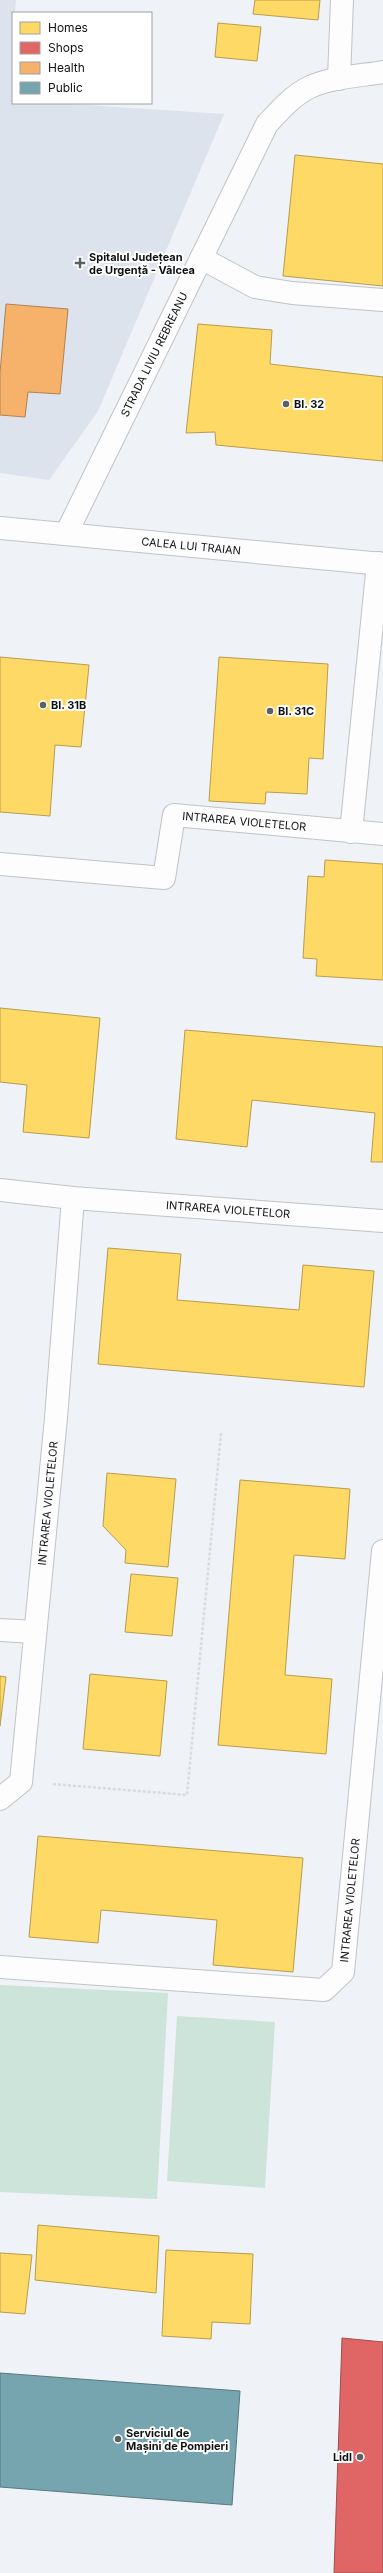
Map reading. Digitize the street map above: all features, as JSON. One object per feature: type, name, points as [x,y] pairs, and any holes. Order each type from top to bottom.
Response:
[{"type":"street","points":[[339,79],[342,0]]},
{"type":"street","name":"STRADA LIVIU REBREANU","points":[[66,534],[267,124],[285,105],[309,88],[339,79],[383,72]]},
{"type":"street","points":[[201,258],[255,287],[292,293],[383,300]]},
{"type":"street","name":"CALEA LUI TRAIAN","points":[[0,528],[380,564]]},
{"type":"street","points":[[380,564],[351,832],[383,834]]},
{"type":"street","name":"INTRAREA VIOLETELOR","points":[[0,864],[164,878],[174,815],[351,832]]},
{"type":"street","name":"INTRAREA VIOLETELOR","points":[[0,1190],[73,1198],[383,1221]]},
{"type":"street","name":"INTRAREA VIOLETELOR","points":[[21,1782],[34,1632],[56,1418],[73,1198]]},
{"type":"street","name":"INTRAREA VIOLETELOR","points":[[0,1967],[324,1990],[343,1972],[383,1551]]},
{"type":"street","points":[[0,1630],[34,1632]]},
{"type":"street","points":[[0,1799],[21,1782]]},
{"type":"path","points":[[21,1782],[187,1794],[221,1433]]},
{"type":"shaded area","name":"Spitalul Județean de Urgență - Vâlcea","points":[[0,0],[16,0],[15,12],[12,12],[12,104],[71,104],[224,114],[98,411],[49,480],[0,473]]},
{"type":"green space","points":[[0,1985],[168,1993],[157,2199],[0,2192]]},
{"type":"green space","points":[[177,2016],[275,2022],[265,2188],[167,2181]]},
{"type":"building: Homes","points":[[255,0],[320,0],[318,20],[253,14]]},
{"type":"building: Homes","points":[[218,23],[261,27],[257,61],[215,57]]},
{"type":"building: Homes","points":[[295,155],[383,164],[383,286],[283,276]]},
{"type":"building: Homes","name":"Bl. 32","points":[[198,324],[272,330],[270,364],[383,377],[383,461],[216,445],[215,432],[186,433]]},
{"type":"building: Homes","name":"Bl. 31B","points":[[0,657],[89,665],[81,747],[55,745],[50,816],[0,812]]},
{"type":"building: Homes","name":"Bl. 31C","points":[[219,657],[328,664],[323,759],[309,758],[307,794],[266,792],[265,804],[209,801]]},
{"type":"building: Homes","points":[[325,860],[383,864],[383,980],[316,976],[317,959],[303,958],[308,876],[324,877]]},
{"type":"building: Homes","points":[[0,1008],[100,1018],[89,1138],[23,1132],[27,1085],[0,1082]]},
{"type":"building: Homes","points":[[185,1030],[383,1047],[383,1162],[371,1162],[375,1113],[252,1100],[247,1147],[176,1139]]},
{"type":"building: Homes","points":[[108,1248],[181,1254],[177,1300],[299,1310],[303,1265],[374,1271],[364,1387],[98,1364]]},
{"type":"building: Homes","points":[[107,1473],[176,1479],[168,1567],[125,1563],[126,1550],[103,1526]]},
{"type":"building: Homes","points":[[240,1480],[350,1489],[345,1559],[294,1555],[285,1675],[332,1679],[326,1754],[218,1745]]},
{"type":"building: Homes","points":[[131,1574],[178,1578],[172,1636],[125,1632]]},
{"type":"building: Homes","points":[[90,1674],[167,1681],[160,1756],[83,1749]]},
{"type":"building: Homes","points":[[0,1676],[6,1677],[0,1726]]},
{"type":"building: Homes","points":[[38,1836],[303,1858],[293,1972],[213,1965],[217,1920],[101,1910],[98,1943],[29,1937]]},
{"type":"building: Homes","points":[[38,2225],[159,2236],[156,2293],[35,2280]]},
{"type":"building: Homes","points":[[166,2250],[253,2254],[250,2324],[212,2322],[211,2339],[162,2336]]},
{"type":"building: Homes","points":[[0,2253],[32,2255],[25,2314],[0,2312]]},
{"type":"building: Shops","name":"Lidl","points":[[342,2338],[383,2342],[383,2573],[334,2573]]},
{"type":"building: Health","points":[[6,304],[68,309],[60,394],[28,392],[25,417],[0,415],[0,373]]},
{"type":"building: Public","name":"Serviciul de Mașini de Pompieri","points":[[0,2373],[240,2391],[232,2505],[0,2487]]},
{"type":"place","name":"Spitalul Județean de Urgență - Vâlcea","points":[[80,263]]},
{"type":"place","name":"Bl. 32","points":[[286,404]]},
{"type":"place","name":"Bl. 31B","points":[[43,705]]},
{"type":"place","name":"Bl. 31C","points":[[270,711]]},
{"type":"place","name":"Serviciul de Mașini de Pompieri","points":[[118,2439]]},
{"type":"place","name":"Lidl","points":[[360,2457]]}]
